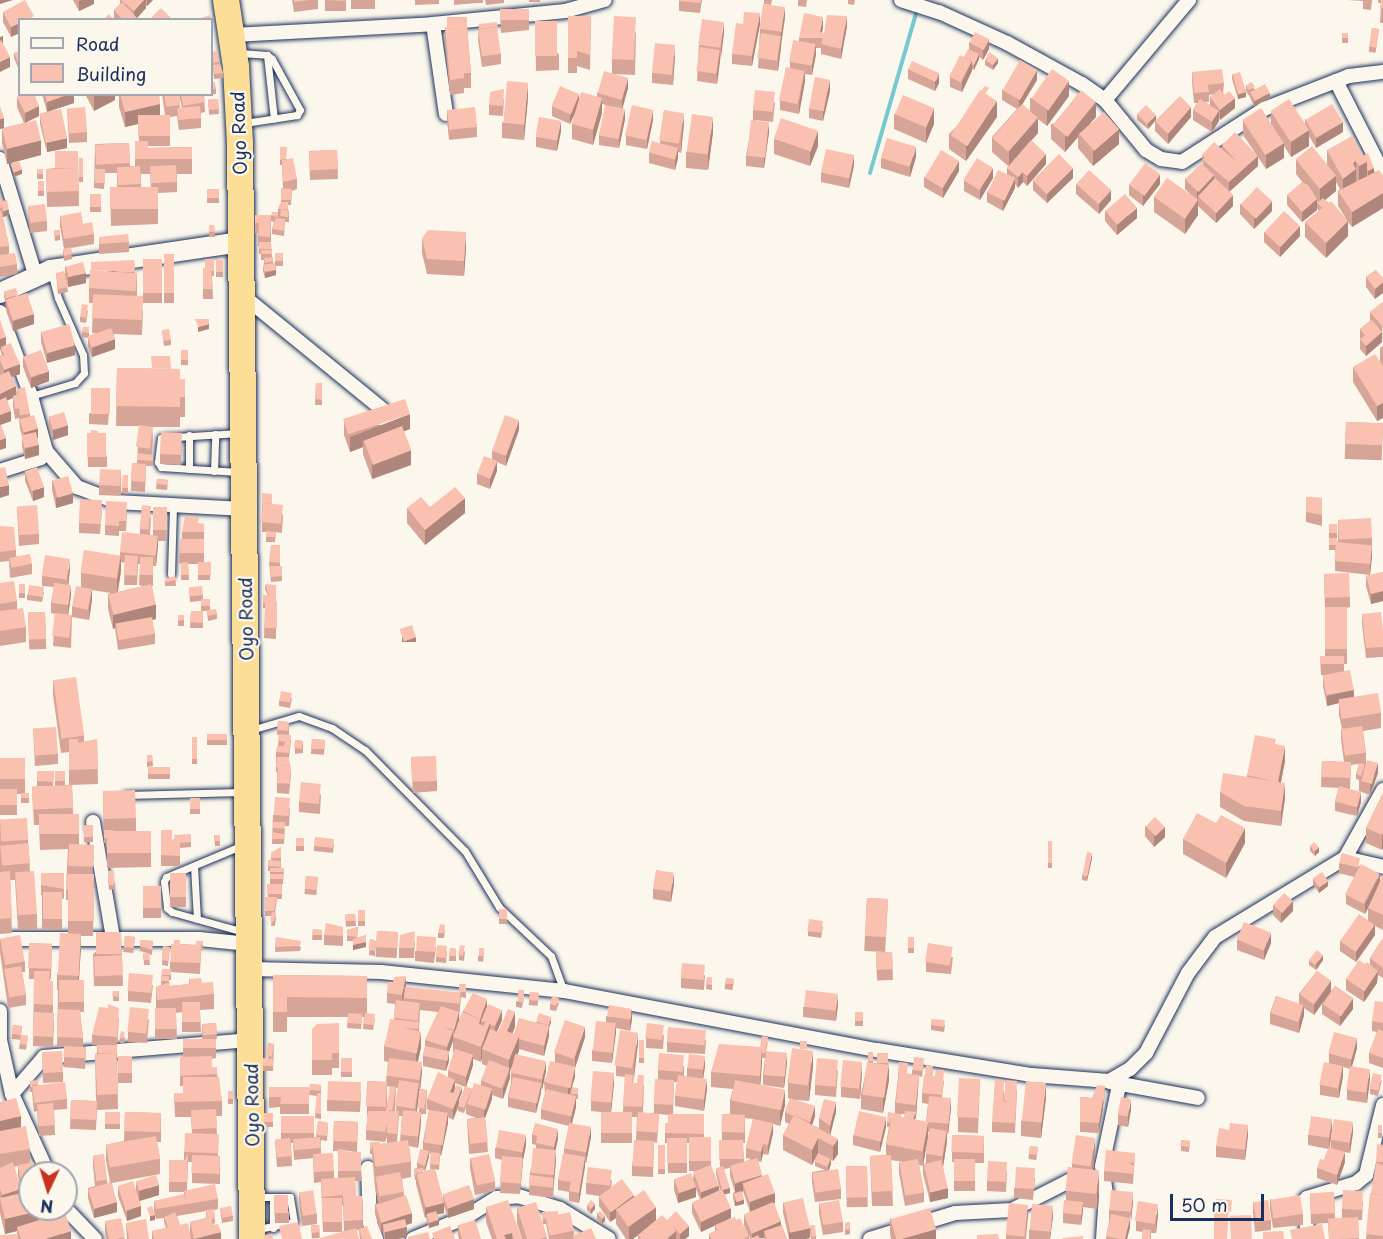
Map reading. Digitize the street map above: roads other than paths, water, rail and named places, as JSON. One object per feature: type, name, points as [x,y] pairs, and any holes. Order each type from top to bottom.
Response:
[{"type":"highway","name":"Oyo Road","points":[[226,0],[234,44],[239,124],[249,949],[251,1041],[262,1197],[259,1232]]},
{"type":"street","points":[[234,44],[565,11],[605,0]]},
{"type":"street","points":[[901,0],[939,12],[1007,43],[1105,100],[1146,150],[1161,159],[1182,162],[1264,109],[1364,72],[1383,72]]},
{"type":"street","points":[[1105,100],[1189,0]]},
{"type":"street","points":[[434,24],[446,114]]},
{"type":"street","points":[[1336,81],[1383,173]]},
{"type":"street","points":[[0,159],[43,272]]},
{"type":"street","points":[[0,293],[43,272],[241,242]]},
{"type":"street","points":[[242,294],[382,409]]},
{"type":"street","points":[[0,312],[31,396],[46,451],[77,487],[102,499],[244,509]]},
{"type":"street","points":[[0,471],[41,458],[46,451]]},
{"type":"street","points":[[1103,1239],[1106,1194],[1101,1166],[1114,1083],[1146,1053],[1201,951],[1215,937],[1345,858],[1383,790]]},
{"type":"street","points":[[93,822],[113,938]]},
{"type":"street","points":[[1345,858],[1383,867]]},
{"type":"street","points":[[0,939],[199,939],[381,972],[564,991],[877,1050],[1032,1075],[1114,1083],[1198,1098]]},
{"type":"street","points":[[0,1011],[0,1039],[12,1094],[43,1161]]},
{"type":"street","points":[[12,1094],[44,1057],[251,1041]]},
{"type":"street","points":[[1307,1228],[1304,1202],[1307,1198],[1356,1183],[1366,1175],[1383,1105]]},
{"type":"street","points":[[368,1168],[370,1222],[376,1239]]},
{"type":"street","points":[[870,1239],[955,1213],[1012,1210],[1069,1181],[1102,1179]]},
{"type":"street","points":[[413,1239],[466,1217],[497,1198],[518,1196],[560,1209],[609,1239]]},
{"type":"street","points":[[78,1221],[95,1239]]},
{"type":"lane","points":[[234,44],[267,55],[300,110],[297,116],[239,124]]},
{"type":"lane","points":[[267,55],[274,119]]},
{"type":"lane","points":[[31,396],[75,383],[84,373],[83,354],[58,298],[43,272]]},
{"type":"lane","points":[[243,433],[161,438],[158,462],[161,467],[244,472]]},
{"type":"lane","points":[[214,471],[215,434]]},
{"type":"lane","points":[[189,435],[189,469]]},
{"type":"lane","points":[[171,574],[173,505]]},
{"type":"lane","points":[[247,731],[300,716],[332,728],[365,750],[465,851],[499,907],[551,956],[564,991]]},
{"type":"lane","points":[[114,796],[248,792]]},
{"type":"lane","points":[[248,843],[166,878],[164,882],[167,908],[197,919],[249,949]]},
{"type":"lane","points":[[194,866],[197,919]]},
{"type":"lane","points":[[259,1232],[294,1222],[292,1200],[262,1197]]},
{"type":"waterway","points":[[870,173],[917,10]]}]
